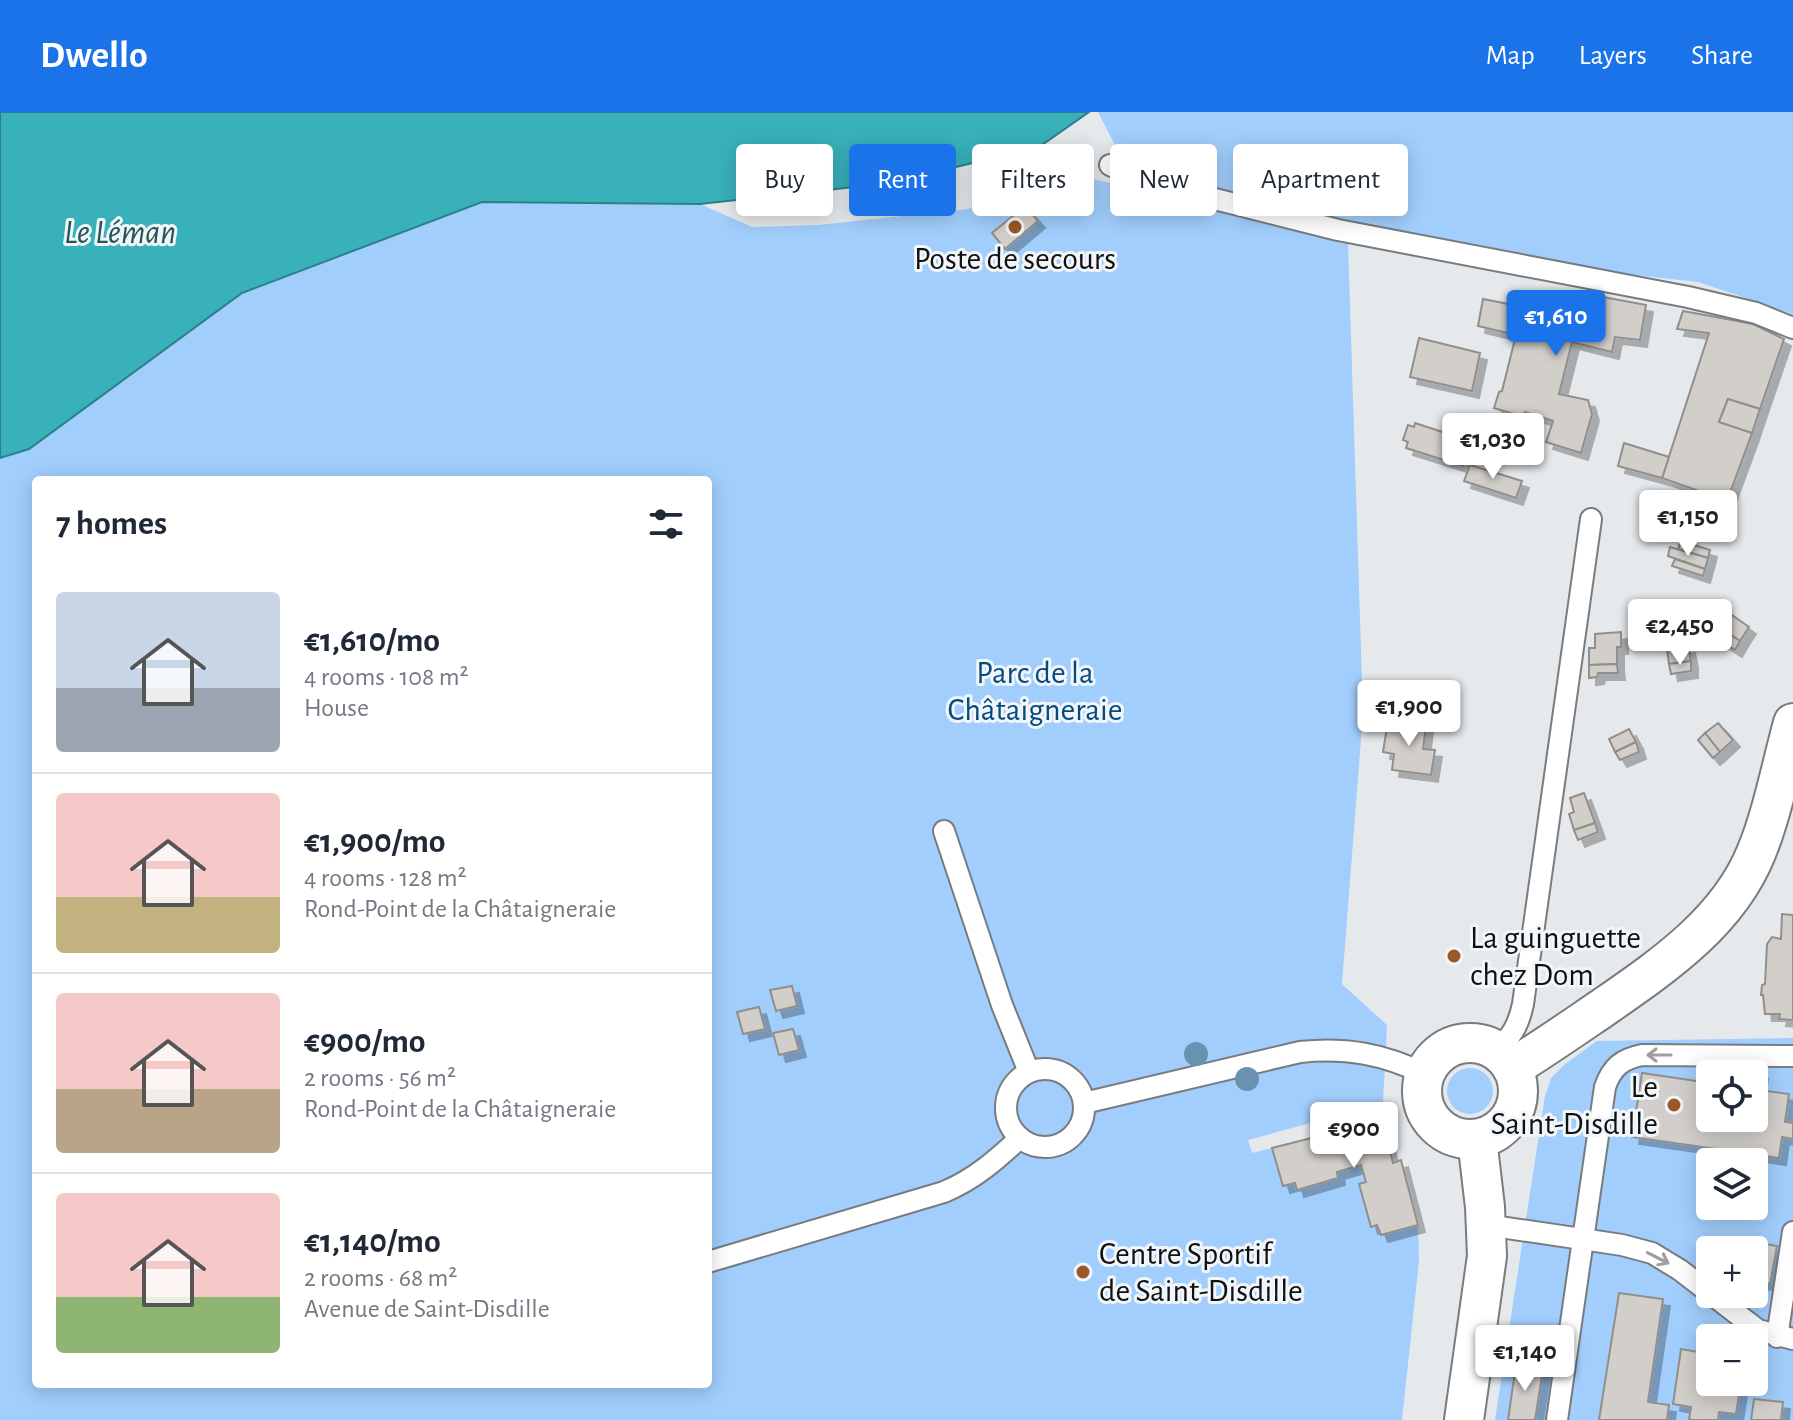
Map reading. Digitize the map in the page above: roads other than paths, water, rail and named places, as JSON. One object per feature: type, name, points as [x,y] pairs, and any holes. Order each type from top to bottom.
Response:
[{"type":"street","points":[[1503,1059],[1558,1039],[1649,975],[1699,934],[1720,910],[1740,884],[1756,852],[1793,723]]},
{"type":"street","points":[[1475,1043],[1503,1059],[1518,1088],[1514,1109],[1497,1131],[1477,1139],[1462,1139],[1449,1135],[1432,1121],[1421,1095],[1425,1074],[1436,1057],[1447,1048],[1475,1043]]},
{"type":"street","points":[[1464,1420],[1484,1286],[1487,1225],[1477,1139]]},
{"type":"lane","points":[[1217,200],[1338,230],[1688,297],[1756,313],[1793,328]]},
{"type":"lane","points":[[1503,1059],[1502,1045],[1513,1032],[1523,1004],[1591,519]]},
{"type":"lane","points":[[944,831],[1002,1005],[1029,1072]]},
{"type":"lane","points":[[1084,1103],[1300,1052],[1368,1053],[1425,1074]]},
{"type":"lane","points":[[1557,1420],[1609,1075],[1618,1064],[1642,1055],[1793,1056]]},
{"type":"lane","points":[[1046,1068],[1064,1073],[1078,1086],[1084,1103],[1081,1124],[1068,1139],[1044,1147],[1020,1138],[1009,1123],[1006,1100],[1014,1084],[1029,1072],[1046,1068]]},
{"type":"lane","points":[[712,1261],[944,1192],[968,1182],[1020,1138]]},
{"type":"lane","points":[[1487,1225],[1622,1245],[1652,1253],[1680,1270],[1742,1320],[1758,1330],[1785,1338],[1793,1232]]},
{"type":"water","name":"Le Léman","points":[[0,112],[1089,112],[1043,144],[972,144],[972,163],[956,167],[956,144],[849,144],[849,188],[833,189],[833,144],[736,144],[736,200],[700,204],[482,202],[242,293],[29,449],[0,458]]},
{"type":"place","name":"Poste de secours","points":[[1015,227]]},
{"type":"place","name":"La guinguette chez Dom","points":[[1454,956]]},
{"type":"place","name":"Le Saint-Disdille","points":[[1674,1105]]},
{"type":"place","name":"Centre Sportif de Saint-Disdille","points":[[1083,1272]]},
{"type":"park label","name":"Parc de la Châtaigneraie","points":[[1035,692]]}]
